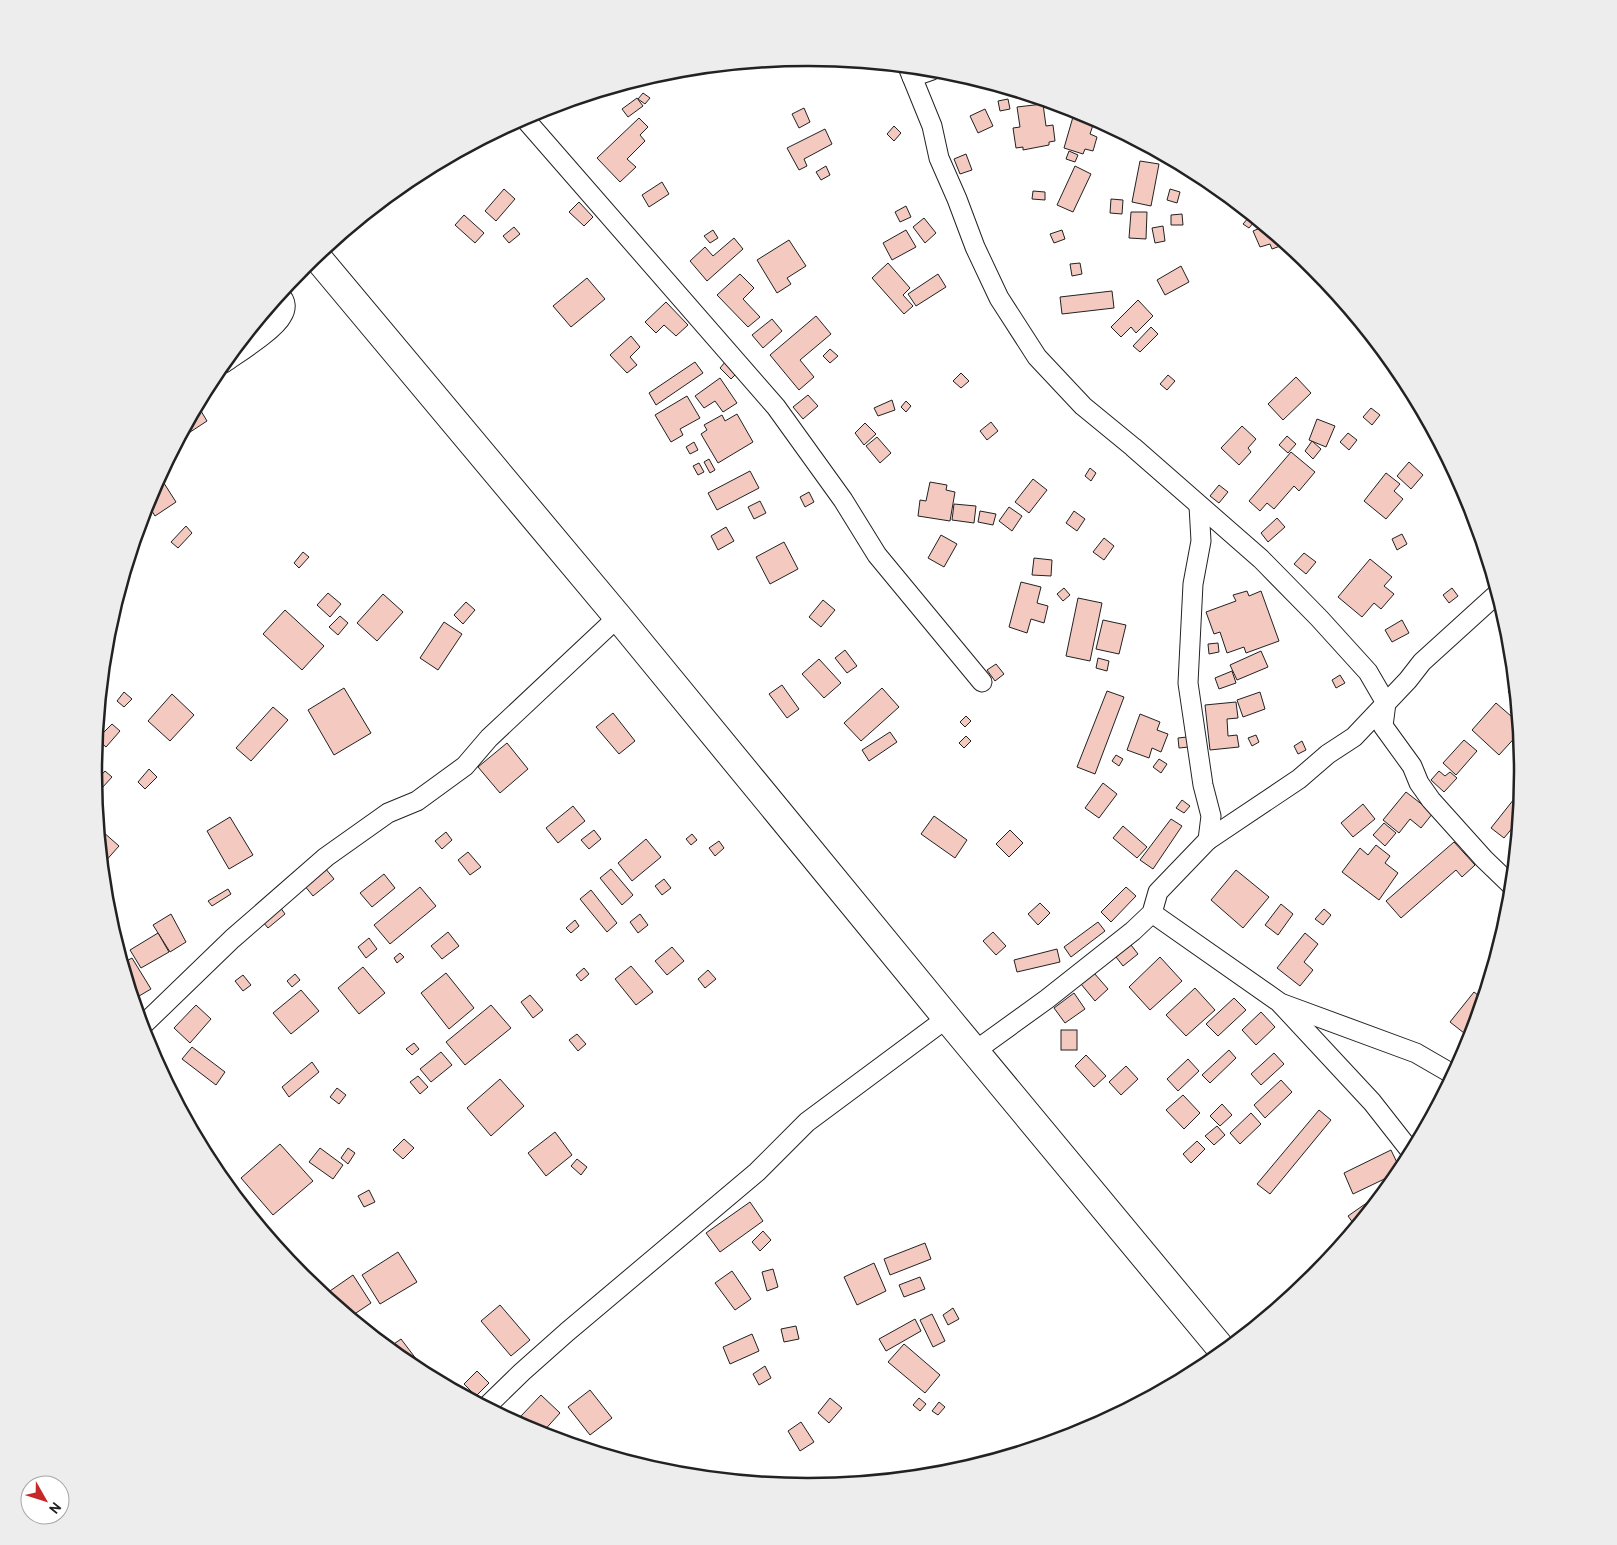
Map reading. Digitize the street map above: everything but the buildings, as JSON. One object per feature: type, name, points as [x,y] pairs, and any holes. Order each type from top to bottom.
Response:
[{"type":"highway","points":[[321,262],[618,617],[1219,1347]]},
{"type":"street","points":[[911,74],[932,126],[939,158],[975,247],[999,298],[1037,357],[1082,406],[1133,447],[1261,559],[1319,618],[1368,672],[1386,703],[1383,726],[1412,766],[1419,783],[1431,800],[1484,859],[1506,880]]},
{"type":"street","points":[[529,124],[776,407],[843,500],[877,555],[982,682]]},
{"type":"street","points":[[242,351],[282,318],[284,300]]},
{"type":"street","points":[[1199,506],[1201,541],[1193,584],[1188,683],[1203,785],[1211,816],[1208,840]]},
{"type":"street","points":[[975,1051],[1101,957],[1152,913],[1158,892],[1178,874],[1208,840],[1300,779],[1328,754],[1354,737],[1408,680],[1422,662],[1493,599]]},
{"type":"street","points":[[148,1021],[232,939],[326,857],[388,813],[417,801],[465,766],[496,731],[618,617]]},
{"type":"street","points":[[1152,913],[1279,1002],[1372,1102],[1407,1147]]},
{"type":"street","points":[[1279,1002],[1416,1053],[1448,1072]]},
{"type":"street","points":[[490,1403],[567,1332],[744,1182],[807,1122],[947,1018]]}]
